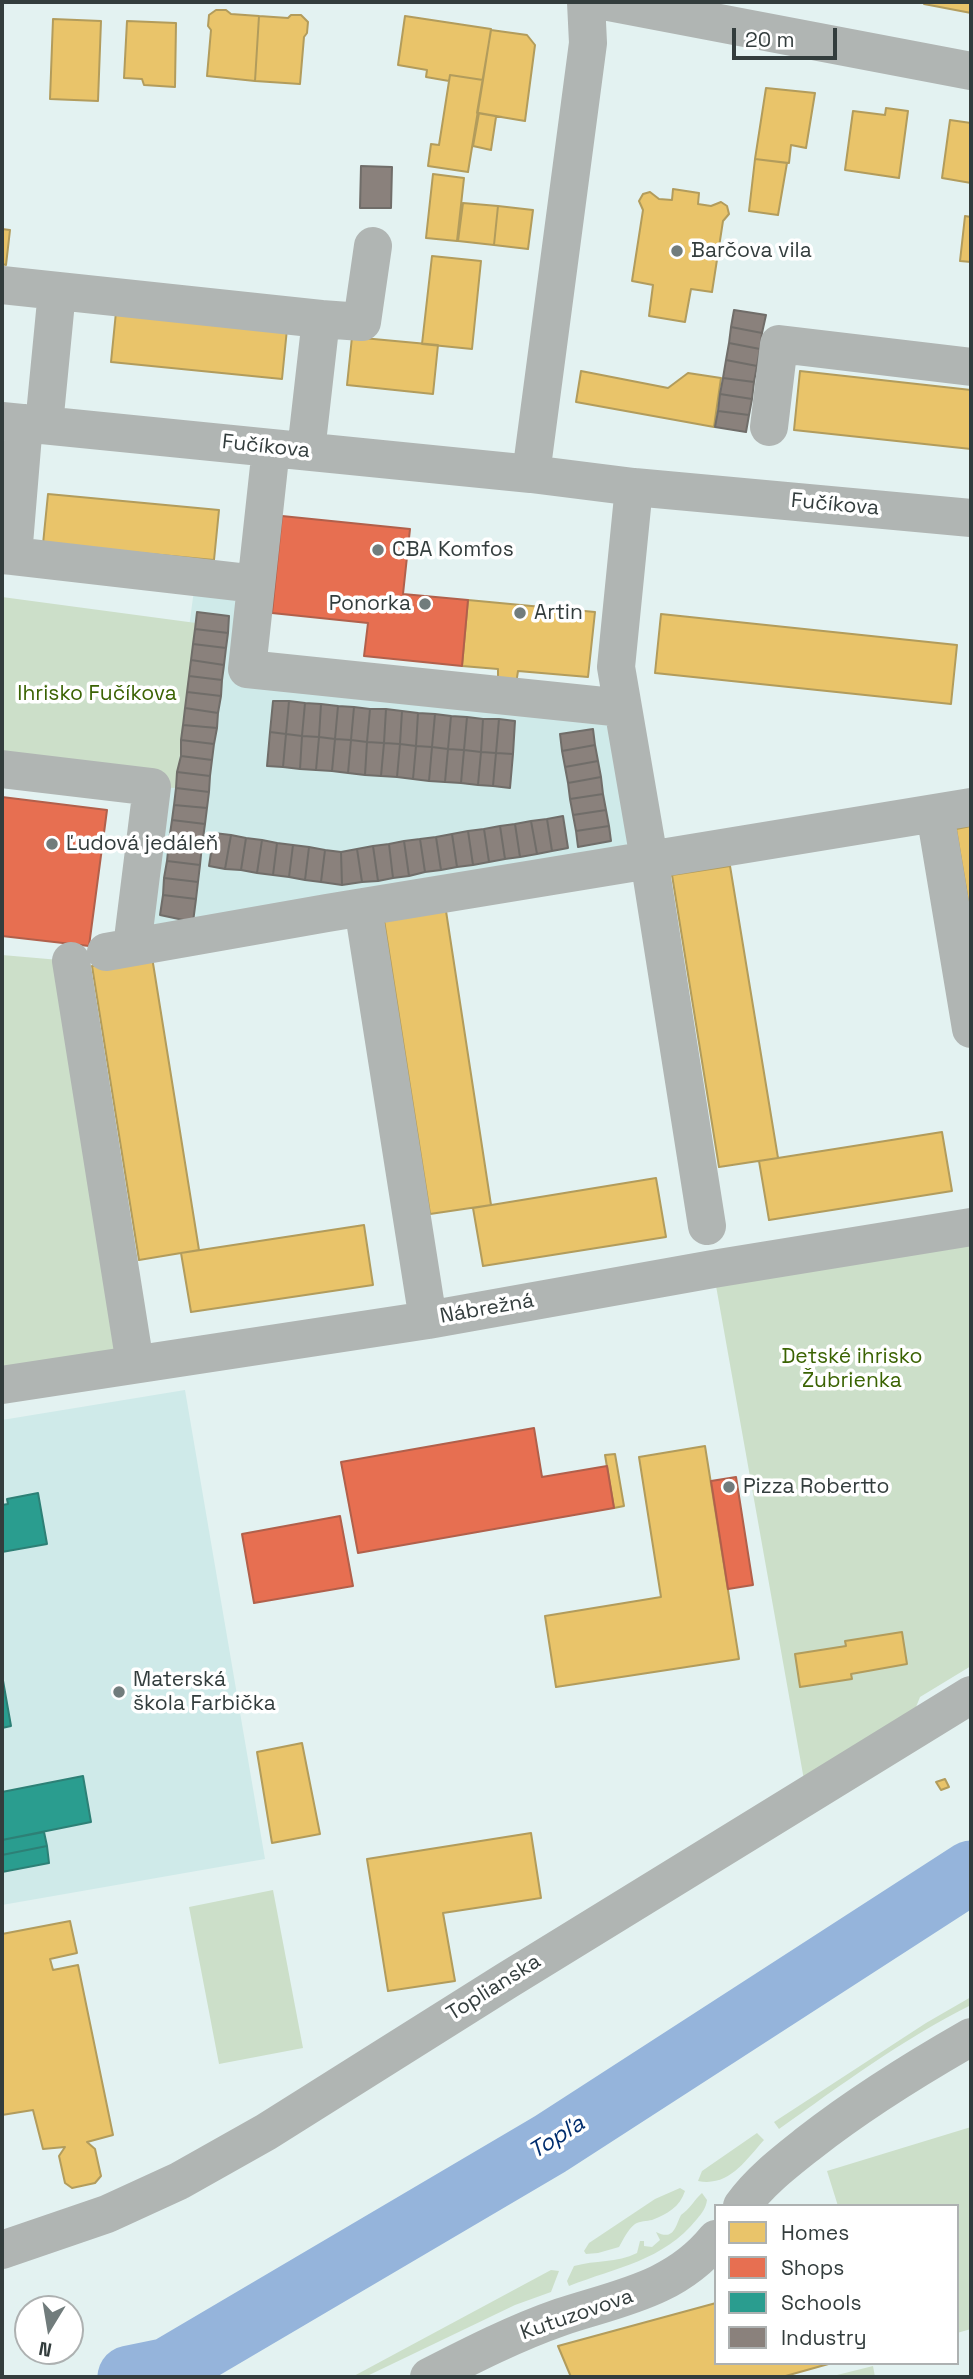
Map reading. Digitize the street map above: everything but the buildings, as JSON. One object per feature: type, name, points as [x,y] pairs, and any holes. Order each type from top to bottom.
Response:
[{"type":"street","points":[[531,474],[588,43],[586,2]]},
{"type":"street","points":[[610,2],[971,71]]},
{"type":"street","points":[[2,285],[362,322],[373,246]]},
{"type":"street","points":[[57,290],[23,423],[7,556],[256,584]]},
{"type":"street","points":[[321,319],[256,584],[247,669],[623,708]]},
{"type":"street","points":[[769,427],[779,344],[971,367]]},
{"type":"street","name":"Fučíkova","points":[[23,423],[531,474],[634,487],[971,518]]},
{"type":"street","points":[[634,487],[616,667],[707,1226]]},
{"type":"street","points":[[2,769],[152,787],[103,953],[135,1364]]},
{"type":"street","points":[[103,953],[363,907],[953,810],[971,1029]]},
{"type":"street","points":[[363,907],[428,1320]]},
{"type":"street","name":"Nábrežná","points":[[2,1385],[428,1320],[713,1269],[971,1227]]},
{"type":"street","name":"Toplianska","points":[[2,2250],[107,2214],[179,2181],[266,2132],[971,1695]]},
{"type":"street","points":[[744,2204],[789,2159],[821,2134],[911,2073],[971,2037]]},
{"type":"street","name":"Kutuzovova","points":[[429,2377],[489,2347],[561,2318],[661,2284],[688,2267],[714,2241]]},
{"type":"shaded area","points":[[194,590],[245,596],[237,677],[611,723],[629,849],[148,936]]},
{"type":"shaded area","name":"Materská škola Farbička","points":[[185,1390],[265,1859],[2,1905],[2,1420]]},
{"type":"green space","name":"Ihrisko Fučíkova","points":[[2,597],[196,623],[176,788],[152,787],[2,765]]},
{"type":"green space","points":[[2,955],[71,961],[135,1364],[2,1385]]},
{"type":"green space","name":"Detské ihrisko Žubrienka","points":[[971,1227],[971,1666],[920,1697],[914,1712],[804,1780],[713,1269]]},
{"type":"green space","points":[[273,1890],[303,2048],[219,2064],[189,1907]]},
{"type":"green space","points":[[971,1997],[971,2005],[849,2079],[779,2129],[774,2122],[926,2023]]},
{"type":"green space","points":[[971,2127],[971,2329],[959,2332],[959,2204],[837,2204],[827,2171]]},
{"type":"green space","points":[[757,2133],[764,2140],[736,2171],[719,2180],[698,2181],[702,2171]]},
{"type":"green space","points":[[680,2188],[685,2191],[676,2206],[658,2218],[635,2224],[619,2247],[586,2254],[584,2251],[589,2243],[655,2199]]},
{"type":"green space","points":[[702,2193],[707,2200],[704,2210],[684,2233],[669,2245],[638,2261],[569,2286],[567,2281],[574,2266],[614,2260],[637,2253],[640,2241],[644,2241],[644,2246],[652,2247],[660,2240],[656,2232],[670,2234],[681,2215]]},
{"type":"green space","points":[[551,2270],[559,2271],[551,2292],[515,2305],[365,2377],[352,2377]]},
{"type":"green space","points":[[873,2366],[875,2377],[829,2377]]},
{"type":"waterway","name":"Topľa","points":[[129,2377],[168,2369],[550,2144],[971,1872]]},
{"type":"place","name":"Barčova vila","points":[[677,251]]},
{"type":"place","name":"CBA Komfos","points":[[378,550]]},
{"type":"place","name":"Ponorka","points":[[425,604]]},
{"type":"place","name":"Artin","points":[[520,613]]},
{"type":"place","name":"Ľudová jedáleň","points":[[52,844]]},
{"type":"place","name":"Pizza Robertto","points":[[729,1487]]},
{"type":"place","name":"Materská škola Farbička","points":[[119,1692]]}]
